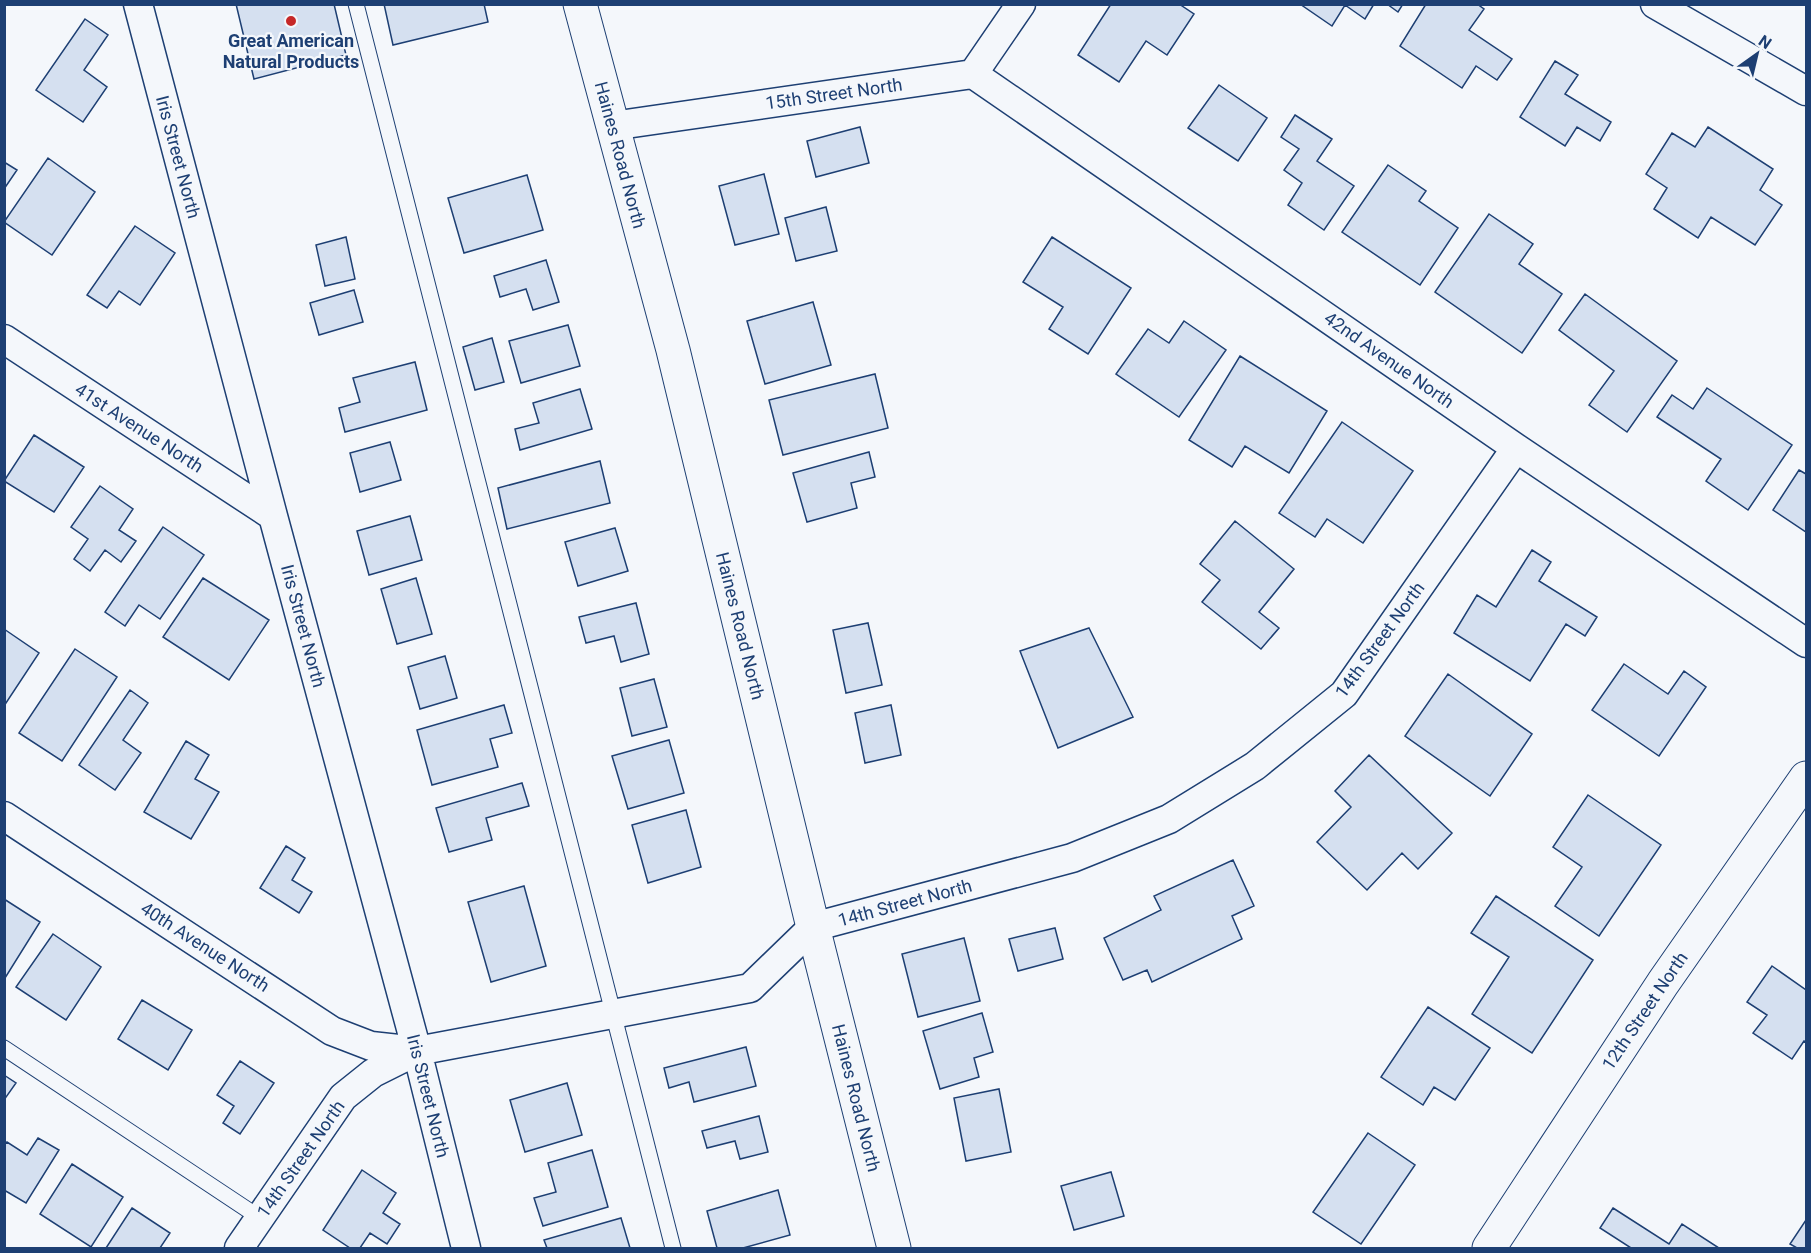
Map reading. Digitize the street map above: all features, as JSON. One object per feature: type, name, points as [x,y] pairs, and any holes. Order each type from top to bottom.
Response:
[{"type":"street","name":"Iris Street North","points":[[138,4],[417,1051],[466,1248]]},
{"type":"street","name":"Haines Road North","points":[[580,4],[673,350],[813,927],[894,1248]]},
{"type":"street","points":[[973,74],[1021,4]]},
{"type":"street","points":[[1655,4],[1806,91]]},
{"type":"street","name":"15th Street North","points":[[612,126],[973,74]]},
{"type":"street","name":"42nd Avenue North","points":[[973,74],[1515,448],[1806,643]]},
{"type":"street","name":"41st Avenue North","points":[[4,339],[273,516]]},
{"type":"street","name":"14th Street North","points":[[239,1248],[343,1097],[373,1073],[417,1051],[750,988],[813,927],[1072,858],[1169,819],[1255,766],[1344,694],[1515,448]]},
{"type":"street","name":"12th Street North","points":[[1489,1248],[1663,983],[1806,778]]},
{"type":"street","name":"40th Avenue North","points":[[4,816],[333,1031],[371,1046],[417,1051]]},
{"type":"lane","points":[[356,4],[673,1248]]},
{"type":"lane","points":[[4,1048],[260,1218]]},
{"type":"building","points":[[236,4],[334,4],[346,55],[254,79]]},
{"type":"building","points":[[384,4],[484,4],[488,22],[393,45]]},
{"type":"building","points":[[1111,4],[1179,4],[1194,14],[1167,55],[1146,41],[1119,82],[1078,55]]},
{"type":"building","points":[[1300,4],[1374,4],[1365,19],[1345,5],[1332,26]]},
{"type":"building","points":[[1387,4],[1403,4],[1398,12]]},
{"type":"building","points":[[1426,4],[1477,4],[1484,9],[1469,30],[1512,59],[1497,80],[1476,66],[1462,88],[1400,46]]},
{"type":"building","points":[[85,19],[108,35],[84,70],[107,87],[83,122],[36,90]]},
{"type":"building","points":[[1555,61],[1578,75],[1565,94],[1611,122],[1600,141],[1577,127],[1565,146],[1520,117]]},
{"type":"building","points":[[1219,85],[1267,118],[1238,161],[1188,128]]},
{"type":"building","points":[[1295,115],[1332,139],[1317,161],[1354,186],[1324,230],[1288,205],[1302,183],[1284,170],[1299,149],[1281,137]]},
{"type":"building","points":[[860,127],[869,163],[816,177],[807,141]]},
{"type":"building","points":[[1708,127],[1773,169],[1760,190],[1782,205],[1755,245],[1711,217],[1698,238],[1654,209],[1667,188],[1646,174],[1672,133],[1695,147]]},
{"type":"building","points":[[48,158],[95,192],[52,255],[4,222]]},
{"type":"building","points":[[4,162],[17,170],[4,189]]},
{"type":"building","points":[[1388,165],[1426,191],[1419,201],[1458,228],[1420,285],[1342,232]]},
{"type":"building","points":[[764,174],[779,234],[735,245],[719,186]]},
{"type":"building","points":[[527,175],[543,230],[464,253],[448,198]]},
{"type":"building","points":[[826,207],[837,251],[796,261],[785,218]]},
{"type":"building","points":[[1489,214],[1533,244],[1519,264],[1562,294],[1522,353],[1435,292]]},
{"type":"building","points":[[135,226],[175,253],[140,305],[119,291],[107,308],[87,295]]},
{"type":"building","points":[[346,237],[355,279],[325,286],[316,245]]},
{"type":"building","points":[[1052,237],[1131,288],[1088,354],[1049,329],[1063,307],[1023,282]]},
{"type":"building","points":[[546,260],[559,302],[533,310],[526,289],[500,297],[494,276]]},
{"type":"building","points":[[354,290],[363,322],[319,335],[310,303]]},
{"type":"building","points":[[1585,294],[1677,361],[1627,432],[1589,405],[1614,371],[1559,330]]},
{"type":"building","points":[[813,302],[831,365],[765,384],[747,321]]},
{"type":"building","points":[[1184,321],[1226,350],[1179,417],[1116,374],[1148,329],[1169,343]]},
{"type":"building","points":[[568,325],[580,366],[521,383],[509,341]]},
{"type":"building","points":[[492,338],[504,382],[475,390],[463,347]]},
{"type":"building","points":[[1240,356],[1327,411],[1289,473],[1245,446],[1232,467],[1189,440]]},
{"type":"building","points":[[415,362],[427,410],[345,432],[339,408],[360,402],[353,378]]},
{"type":"building","points":[[875,374],[888,428],[783,455],[769,400]]},
{"type":"building","points":[[1707,388],[1792,445],[1748,510],[1706,481],[1721,459],[1657,417],[1672,395],[1693,409]]},
{"type":"building","points":[[580,389],[592,429],[520,450],[515,429],[539,423],[533,403]]},
{"type":"building","points":[[1342,422],[1413,471],[1363,543],[1327,519],[1315,537],[1279,513]]},
{"type":"building","points":[[34,435],[84,467],[54,512],[4,481]]},
{"type":"building","points":[[390,442],[401,480],[360,492],[350,453]]},
{"type":"building","points":[[869,452],[875,477],[851,483],[857,508],[807,522],[793,473]]},
{"type":"building","points":[[600,461],[610,503],[507,529],[498,488]]},
{"type":"building","points":[[1799,470],[1806,474],[1806,532],[1773,510]]},
{"type":"building","points":[[100,486],[133,509],[119,530],[136,541],[121,562],[105,550],[90,571],[74,559],[88,539],[71,527]]},
{"type":"building","points":[[410,516],[422,560],[369,575],[357,531]]},
{"type":"building","points":[[1235,521],[1294,569],[1259,612],[1279,628],[1261,649],[1202,602],[1220,580],[1200,564]]},
{"type":"building","points":[[163,527],[204,555],[160,619],[139,605],[125,626],[105,612]]},
{"type":"building","points":[[615,528],[628,571],[578,586],[565,542]]},
{"type":"building","points":[[1532,550],[1551,562],[1539,581],[1597,617],[1585,636],[1566,624],[1530,681],[1454,633],[1477,595],[1496,607]]},
{"type":"building","points":[[203,578],[269,620],[229,680],[163,637]]},
{"type":"building","points":[[416,578],[432,634],[397,644],[381,589]]},
{"type":"building","points":[[636,603],[649,654],[621,662],[614,636],[586,643],[579,617]]},
{"type":"building","points":[[868,623],[882,685],[846,693],[833,630]]},
{"type":"building","points":[[1089,628],[1133,717],[1058,748],[1020,651]]},
{"type":"building","points":[[4,629],[39,653],[4,706]]},
{"type":"building","points":[[75,649],[117,677],[62,761],[19,733]]},
{"type":"building","points":[[445,656],[457,698],[420,709],[408,667]]},
{"type":"building","points":[[1624,664],[1668,694],[1684,671],[1706,687],[1659,756],[1592,710]]},
{"type":"building","points":[[1448,674],[1532,734],[1490,796],[1405,736]]},
{"type":"building","points":[[654,679],[667,727],[632,736],[620,688]]},
{"type":"building","points":[[130,690],[148,703],[123,740],[141,753],[115,790],[79,765]]},
{"type":"building","points":[[504,705],[512,733],[490,739],[498,767],[432,785],[417,730]]},
{"type":"building","points":[[891,705],[901,755],[865,763],[855,713]]},
{"type":"building","points":[[669,740],[684,793],[628,809],[612,756]]},
{"type":"building","points":[[186,741],[209,755],[195,779],[219,792],[191,839],[144,812]]},
{"type":"building","points":[[1369,755],[1452,833],[1418,869],[1402,853],[1367,890],[1317,842],[1351,807],[1335,791]]},
{"type":"building","points":[[522,783],[529,806],[486,818],[492,840],[449,852],[436,808]]},
{"type":"building","points":[[1588,795],[1661,845],[1599,936],[1555,906],[1582,867],[1553,847]]},
{"type":"building","points":[[686,810],[701,867],[648,883],[632,825]]},
{"type":"building","points":[[286,846],[305,858],[292,880],[312,892],[299,913],[260,888]]},
{"type":"building","points":[[1233,860],[1254,906],[1232,916],[1242,939],[1152,982],[1147,970],[1123,980],[1104,938],[1161,910],[1154,896]]},
{"type":"building","points":[[524,886],[546,966],[491,982],[468,902]]},
{"type":"building","points":[[1496,896],[1593,960],[1532,1053],[1472,1014],[1509,957],[1471,933]]},
{"type":"building","points":[[4,899],[40,922],[5,978],[4,977]]},
{"type":"building","points":[[1055,928],[1063,959],[1018,971],[1009,939]]},
{"type":"building","points":[[53,934],[101,967],[66,1020],[16,987]]},
{"type":"building","points":[[964,938],[980,1001],[918,1017],[902,954]]},
{"type":"building","points":[[1772,966],[1806,990],[1806,1042],[1804,1041],[1792,1059],[1753,1033],[1767,1015],[1747,1002]]},
{"type":"building","points":[[142,1000],[192,1030],[168,1070],[118,1039]]},
{"type":"building","points":[[1428,1007],[1490,1048],[1455,1100],[1434,1087],[1423,1105],[1381,1077]]},
{"type":"building","points":[[982,1013],[993,1052],[974,1058],[979,1077],[940,1089],[923,1031]]},
{"type":"building","points":[[746,1047],[756,1086],[694,1102],[689,1082],[669,1088],[664,1068]]},
{"type":"building","points":[[240,1061],[274,1083],[240,1134],[223,1123],[234,1106],[217,1095]]},
{"type":"building","points":[[4,1075],[16,1083],[4,1100]]},
{"type":"building","points":[[567,1083],[582,1135],[525,1152],[510,1100]]},
{"type":"building","points":[[999,1089],[1011,1152],[966,1161],[954,1098]]},
{"type":"building","points":[[759,1116],[768,1152],[740,1159],[735,1141],[707,1148],[702,1131]]},
{"type":"building","points":[[1368,1133],[1415,1165],[1361,1244],[1313,1212]]},
{"type":"building","points":[[38,1138],[59,1150],[26,1203],[4,1190],[4,1145],[7,1142],[27,1155]]},
{"type":"building","points":[[592,1150],[608,1207],[543,1226],[534,1198],[556,1192],[548,1163]]},
{"type":"building","points":[[72,1164],[123,1197],[91,1247],[40,1214]]},
{"type":"building","points":[[362,1170],[396,1193],[383,1213],[400,1224],[387,1244],[370,1233],[360,1248],[350,1248],[323,1230]]},
{"type":"building","points":[[1111,1172],[1124,1216],[1074,1230],[1061,1186]]},
{"type":"building","points":[[778,1190],[790,1235],[743,1248],[717,1248],[707,1211]]},
{"type":"building","points":[[132,1208],[170,1233],[160,1248],[106,1248]]},
{"type":"building","points":[[1613,1208],[1669,1244],[1682,1224],[1719,1248],[1631,1248],[1600,1228]]},
{"type":"building","points":[[621,1218],[630,1248],[547,1248],[544,1240]]},
{"type":"building","points":[[1806,1220],[1806,1248],[1797,1248],[1790,1244]]},
{"type":"place","name":"Great American Natural Products","points":[[291,21]]}]
